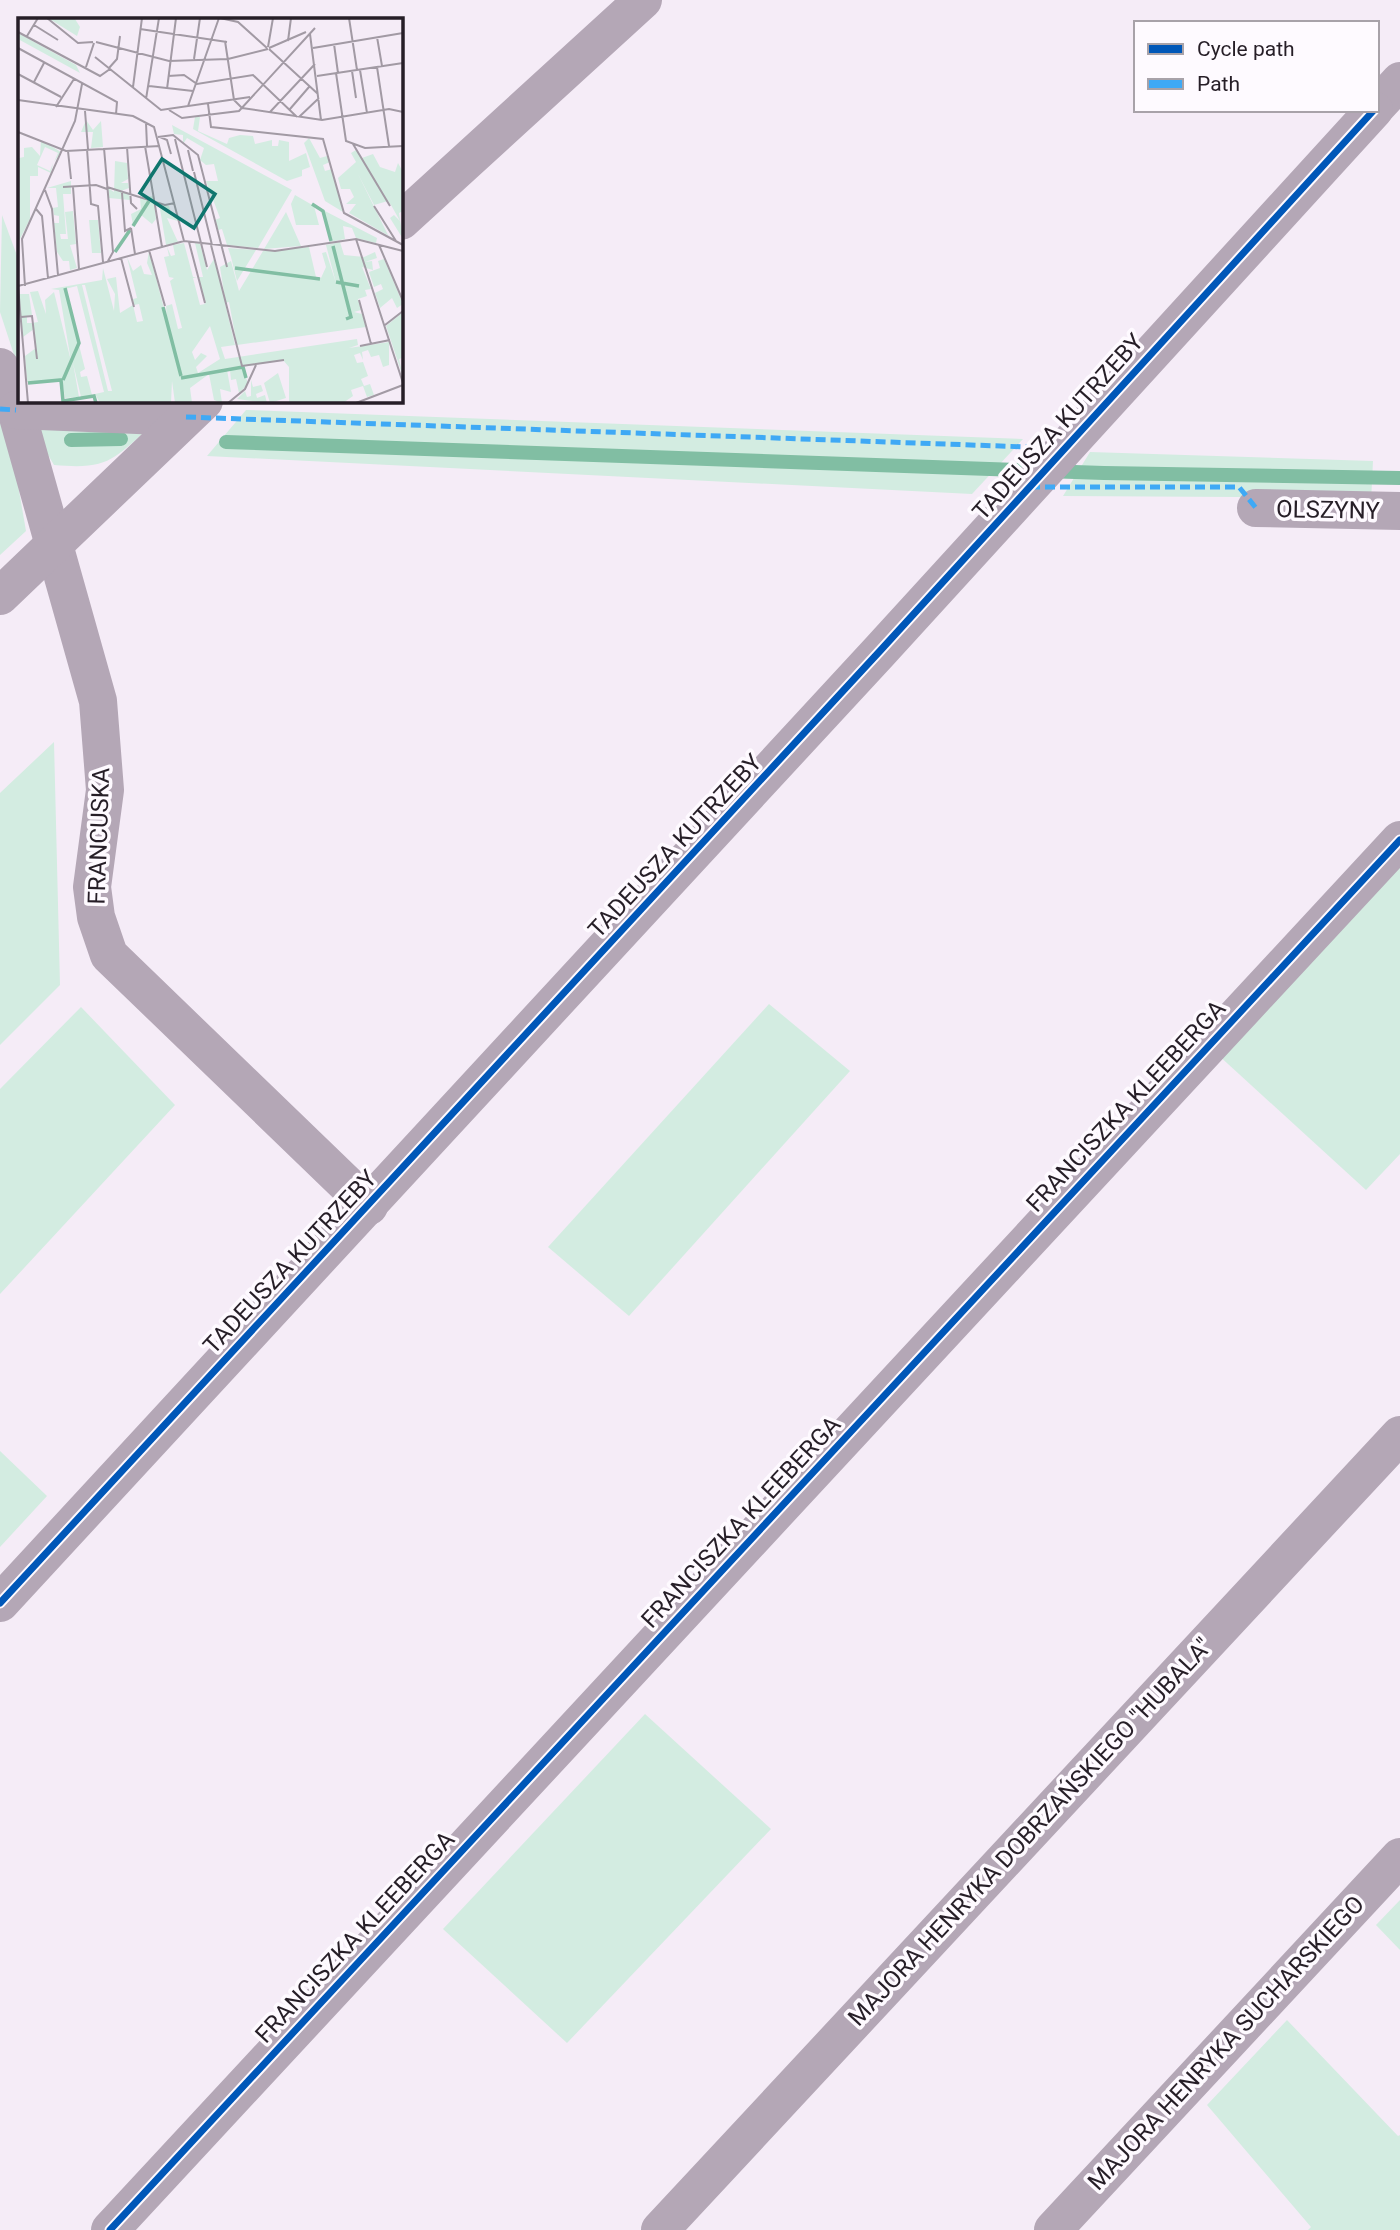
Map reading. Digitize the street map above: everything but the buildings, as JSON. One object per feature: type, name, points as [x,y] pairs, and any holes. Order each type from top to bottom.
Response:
[{"type":"street","points":[[402,220],[643,0]]},
{"type":"street","points":[[1379,104],[1400,82]]},
{"type":"street","name":"TADEUSZA KUTRZEBY","points":[[0,1603],[369,1206],[1372,112]]},
{"type":"street","name":"FRANCUSKA","points":[[0,367],[16,410],[52,548],[97,701],[104,790],[92,887],[96,917],[109,955],[369,1206]]},
{"type":"street","points":[[16,410],[195,409]]},
{"type":"street","points":[[0,596],[195,409]]},
{"type":"street","name":"OLSZYNY","points":[[1256,508],[1400,511]]},
{"type":"street","name":"FRANCISZKA KLEEBERGA","points":[[110,2230],[1400,840]]},
{"type":"street","name":"MAJORA HENRYKA DOBRZAŃSKIEGO \"HUBALA\"","points":[[660,2230],[1400,1435]]},
{"type":"street","name":"MAJORA HENRYKA SUCHARSKIEGO","points":[[1053,2230],[1400,1857]]},
{"type":"green space","points":[[2,215],[18,258],[17,364],[0,312]]},
{"type":"green space","points":[[0,410],[12,450],[26,531],[0,555]]},
{"type":"green space","points":[[246,410],[1023,439],[972,494],[207,456]]},
{"type":"green space","points":[[30,424],[154,424],[110,460],[88,466],[73,466],[54,465]]},
{"type":"green space","points":[[1090,452],[1373,461],[1371,502],[1237,497],[1063,496]]},
{"type":"green space","points":[[54,742],[60,985],[0,1045],[0,793]]},
{"type":"green space","points":[[1400,856],[1400,1154],[1366,1190],[1216,1053]]},
{"type":"green space","points":[[769,1004],[850,1071],[629,1316],[548,1247]]},
{"type":"green space","points":[[81,1007],[175,1105],[0,1294],[0,1089]]},
{"type":"green space","points":[[0,1451],[47,1496],[0,1547]]},
{"type":"green space","points":[[645,1714],[771,1829],[567,2043],[443,1929]]},
{"type":"green space","points":[[1400,1900],[1400,1950],[1376,1925]]},
{"type":"green space","points":[[1287,2020],[1398,2136],[1400,2135],[1400,2230],[1308,2230],[1311,2227],[1207,2105]]},
{"type":"waterway","points":[[71,440],[121,439]]},
{"type":"waterway","points":[[226,442],[1104,473],[1400,478]]},
{"type":"marked path","points":[[0,409],[16,410]]},
{"type":"marked path","points":[[186,417],[1028,447]]},
{"type":"marked path","points":[[1030,487],[1239,487],[1256,508]]},
{"type":"cycle path","points":[[0,1603],[879,652],[1372,112]]},
{"type":"cycle path","points":[[110,2230],[1400,840]]}]
